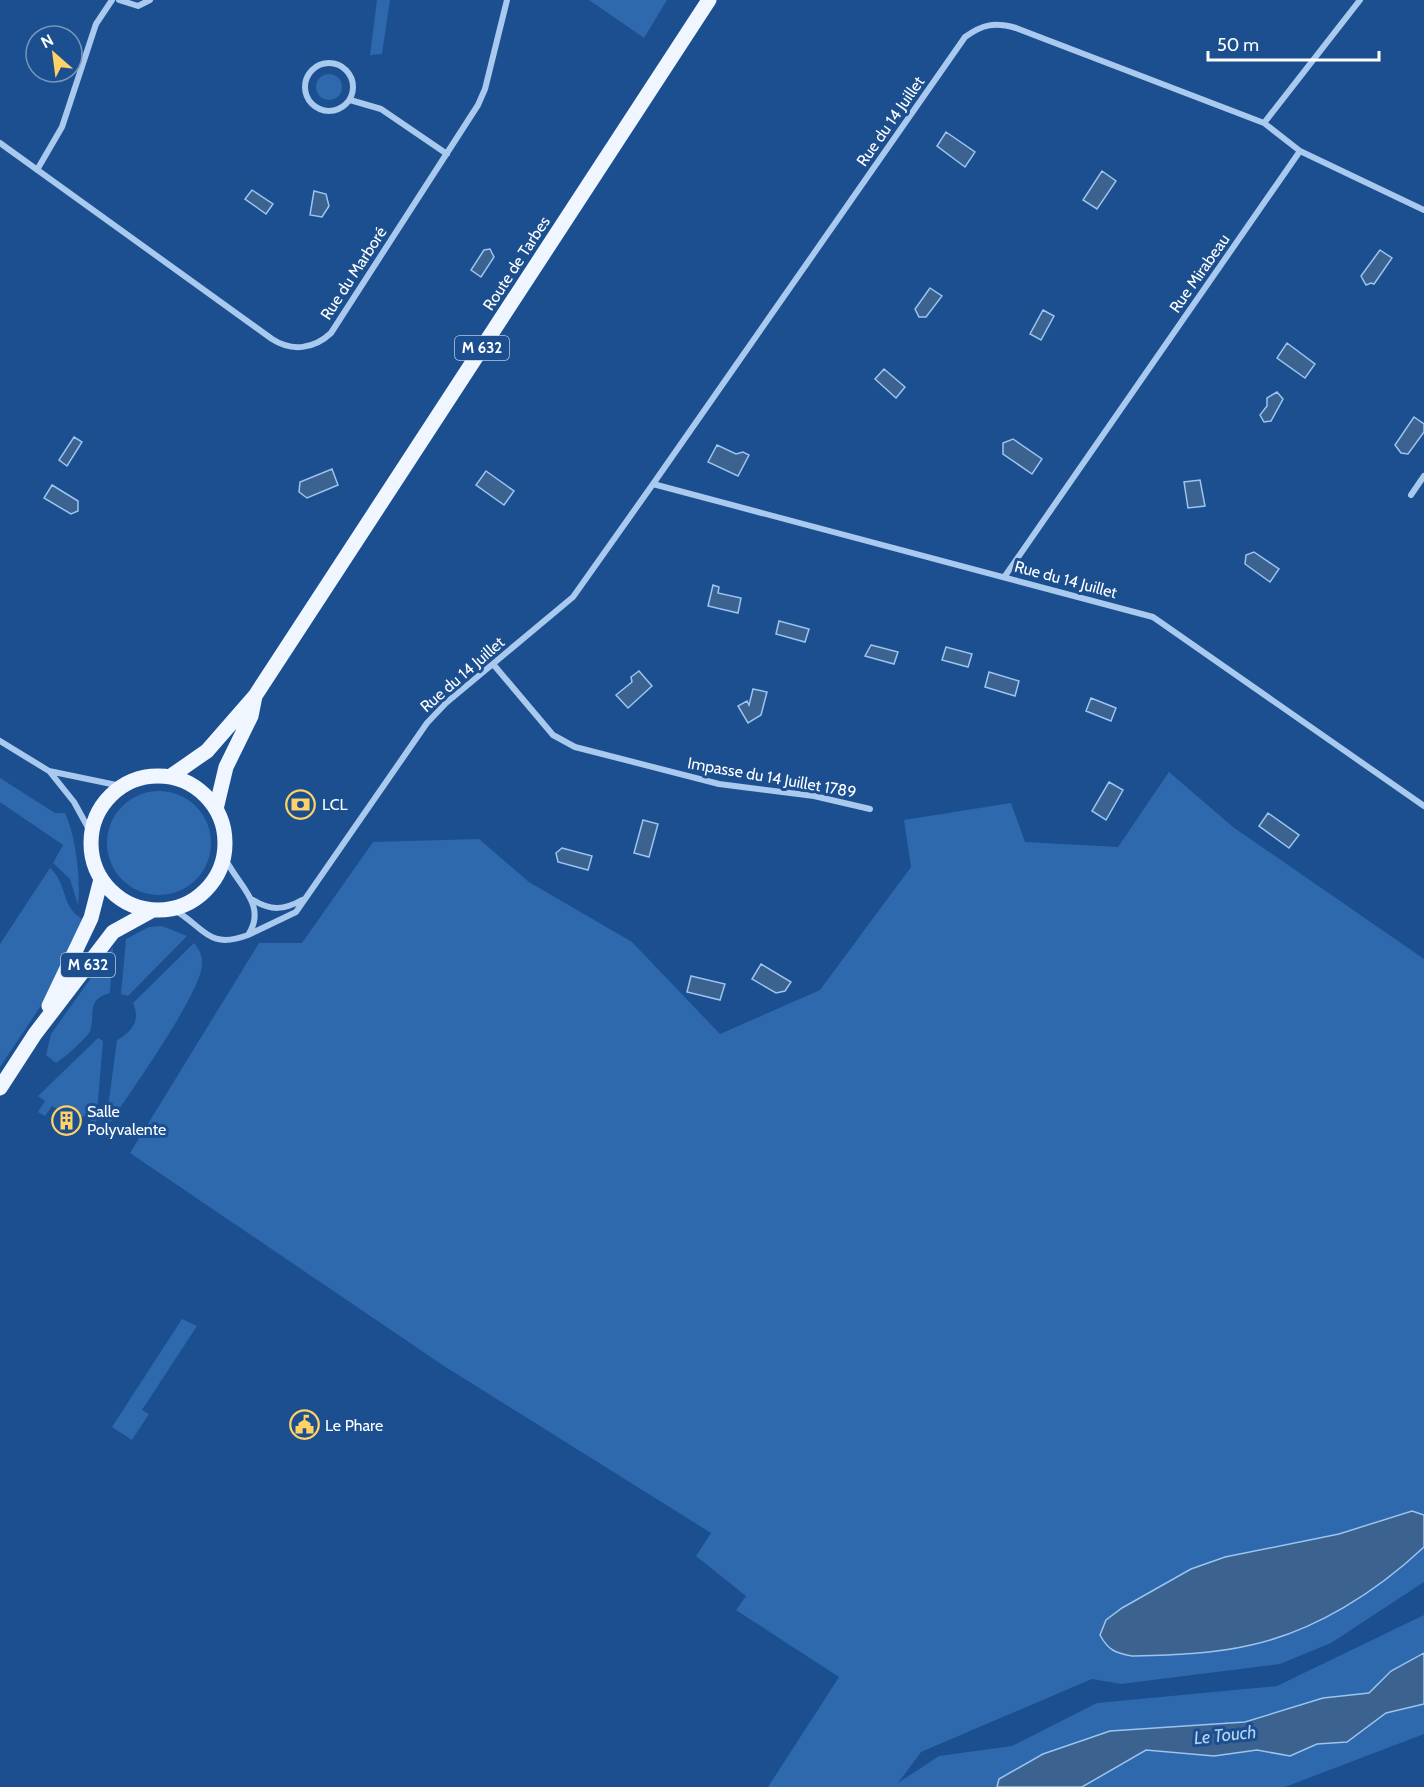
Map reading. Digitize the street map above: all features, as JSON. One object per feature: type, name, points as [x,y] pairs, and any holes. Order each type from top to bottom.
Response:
[{"type":"main road","name":"Route de Tarbes","points":[[171,777],[207,751],[255,696],[709,0]]},
{"type":"main road","name":"Route de Tarbes","points":[[216,809],[226,767],[250,716],[255,696]]},
{"type":"main road","points":[[145,777],[171,777],[197,788],[216,809],[225,832],[224,856],[209,887],[195,898],[171,908],[153,910],[123,901],[101,879],[92,856],[91,832],[101,806],[121,786],[145,777]]},
{"type":"main road","name":"M 632","points":[[35,1035],[91,918],[101,879]]},
{"type":"main road","name":"M 632","points":[[0,1088],[35,1035],[113,932],[153,910]]},
{"type":"street","points":[[37,170],[63,127],[96,24],[112,0]]},
{"type":"street","points":[[119,0],[138,6],[150,0]]},
{"type":"street","name":"Rue du Marboré","points":[[0,143],[272,339],[289,347],[300,348],[319,342],[331,333],[447,154],[485,89],[507,0]]},
{"type":"street","points":[[1360,0],[1264,123],[1300,150],[1424,210]]},
{"type":"street","name":"Rue du 14 Juillet","points":[[171,908],[216,941],[226,942],[286,919],[296,912],[426,723],[573,597],[959,45],[977,28],[989,23],[1016,28],[1264,123]]},
{"type":"street","points":[[322,63],[340,65],[352,79],[354,90],[350,100],[335,111],[316,108],[305,93],[308,75],[322,63]]},
{"type":"street","points":[[350,100],[381,109],[447,154]]},
{"type":"street","name":"Rue Mirabeau","points":[[1005,576],[1300,150]]},
{"type":"street","points":[[1411,495],[1424,476]]},
{"type":"street","name":"Rue du 14 Juillet","points":[[653,484],[1153,617],[1424,806]]},
{"type":"street","name":"Impasse du 14 Juillet 1789","points":[[494,664],[553,735],[575,747],[719,784],[814,796],[870,809]]},
{"type":"street","points":[[0,741],[49,771],[74,802],[91,832]]},
{"type":"street","points":[[49,771],[121,786]]},
{"type":"street","points":[[224,856],[236,878],[253,900],[264,907],[277,910],[306,898]]},
{"type":"street","points":[[248,935],[255,918],[253,900]]},
{"type":"shaded area","points":[[377,0],[390,0],[382,54],[370,55]]},
{"type":"shaded area","points":[[589,0],[667,0],[644,38]]},
{"type":"shaded area","points":[[329,74],[338,78],[342,87],[338,96],[329,100],[320,96],[316,87],[320,78]]},
{"type":"shaded area","points":[[1169,772],[1233,827],[1424,959],[1424,1582],[1331,1643],[1280,1664],[1121,1684],[1092,1679],[921,1752],[898,1783],[939,1756],[1012,1746],[1097,1703],[1277,1686],[1424,1615],[1424,1653],[1391,1671],[1369,1693],[1323,1698],[1245,1722],[1110,1731],[999,1779],[997,1787],[768,1787],[839,1677],[736,1610],[746,1596],[696,1556],[711,1533],[444,1366],[130,1153],[259,943],[302,943],[373,842],[479,839],[529,882],[632,942],[720,1034],[820,990],[911,867],[904,820],[1011,803],[1025,842],[1118,847]]},
{"type":"shaded area","points":[[0,778],[55,813],[65,813],[77,858],[78,905],[70,879],[53,863],[63,845],[0,802]]},
{"type":"shaded area","points":[[159,791],[179,795],[196,806],[207,823],[211,843],[207,863],[196,880],[179,891],[159,895],[139,891],[122,880],[111,863],[107,843],[111,823],[122,806],[139,795]]},
{"type":"shaded area","points":[[50,868],[60,881],[70,907],[82,919],[57,977],[0,1067],[0,944]]},
{"type":"shaded area","points":[[162,926],[187,936],[128,996],[121,994],[126,939],[149,927]]},
{"type":"shaded area","points":[[194,943],[202,958],[199,978],[162,1045],[108,1126],[106,1122],[117,1040],[134,1025],[136,1015],[133,1003]]},
{"type":"shaded area","points":[[113,947],[110,993],[102,996],[94,1004],[92,1025],[88,1034],[56,1063],[46,1055],[51,1034]]},
{"type":"shaded area","points":[[98,1038],[103,1041],[96,1124],[84,1116],[77,1119],[52,1106],[45,1116],[38,1112],[45,1101],[38,1096]]},
{"type":"shaded area","points":[[182,1319],[197,1326],[142,1410],[149,1414],[132,1440],[112,1427]]},
{"type":"shaded area","points":[[1424,1704],[1424,1734],[1285,1787],[1082,1787],[1146,1750],[1214,1756],[1257,1750],[1290,1756],[1316,1744],[1347,1742],[1386,1713]]},
{"type":"water","points":[[946,132],[975,152],[965,167],[937,146]]},
{"type":"water","points":[[1102,171],[1116,181],[1097,209],[1083,200]]},
{"type":"water","points":[[252,190],[273,204],[266,214],[245,199]]},
{"type":"water","points":[[314,191],[326,194],[329,206],[322,217],[310,215]]},
{"type":"water","points":[[490,249],[494,257],[481,277],[471,270],[484,250]]},
{"type":"water","points":[[1380,250],[1392,258],[1374,284],[1366,285],[1361,276]]},
{"type":"water","points":[[930,288],[942,296],[926,317],[919,317],[915,309]]},
{"type":"water","points":[[1043,310],[1054,316],[1041,340],[1030,334]]},
{"type":"water","points":[[1287,343],[1315,364],[1305,378],[1277,358]]},
{"type":"water","points":[[884,369],[905,387],[896,398],[875,379]]},
{"type":"water","points":[[1277,392],[1283,399],[1271,421],[1264,422],[1260,415],[1267,406],[1267,398]]},
{"type":"water","points":[[1414,417],[1424,424],[1424,432],[1408,454],[1401,453],[1395,445]]},
{"type":"water","points":[[74,437],[82,442],[67,466],[59,460]]},
{"type":"water","points":[[1013,439],[1042,459],[1032,474],[1003,454],[1003,443]]},
{"type":"water","points":[[717,445],[736,454],[743,452],[749,455],[738,476],[708,462]]},
{"type":"water","points":[[332,469],[338,485],[307,498],[299,492],[300,482]]},
{"type":"water","points":[[486,471],[514,491],[504,505],[476,485]]},
{"type":"water","points":[[1200,480],[1205,506],[1188,508],[1184,482]]},
{"type":"water","points":[[52,485],[78,501],[78,511],[71,514],[44,498]]},
{"type":"water","points":[[1254,552],[1279,569],[1270,582],[1245,564],[1246,555]]},
{"type":"water","points":[[713,585],[719,587],[718,593],[741,598],[738,613],[708,606]]},
{"type":"water","points":[[779,621],[809,629],[805,642],[776,634]]},
{"type":"water","points":[[871,645],[898,652],[894,664],[865,656]]},
{"type":"water","points":[[946,647],[972,654],[968,667],[942,660]]},
{"type":"water","points":[[639,671],[652,686],[628,708],[616,695],[632,682],[631,677]]},
{"type":"water","points":[[989,672],[1019,681],[1015,696],[985,687]]},
{"type":"water","points":[[753,689],[767,692],[761,715],[748,723],[738,706],[747,701],[749,705]]},
{"type":"water","points":[[1091,698],[1116,708],[1111,721],[1086,711]]},
{"type":"water","points":[[1109,782],[1123,790],[1106,820],[1092,811]]},
{"type":"water","points":[[1268,813],[1299,835],[1289,848],[1259,826]]},
{"type":"water","points":[[643,820],[658,824],[649,857],[634,853]]},
{"type":"water","points":[[562,848],[592,856],[588,870],[558,862],[556,853]]},
{"type":"water","points":[[761,964],[791,982],[785,991],[776,993],[752,979]]},
{"type":"water","points":[[691,976],[725,984],[720,1000],[687,992]]},
{"type":"water","points":[[1412,1511],[1424,1515],[1424,1547],[1386,1579],[1344,1608],[1298,1630],[1275,1639],[1222,1650],[1132,1656],[1113,1650],[1100,1635],[1106,1620],[1122,1608],[1191,1569],[1225,1557],[1339,1534]]},
{"type":"water","name":"Le Touch","points":[[1424,1653],[1424,1704],[1386,1713],[1347,1742],[1317,1744],[1290,1756],[1257,1750],[1214,1756],[1146,1750],[1082,1787],[997,1787],[999,1779],[1043,1754],[1110,1731],[1245,1722],[1323,1698],[1369,1693],[1391,1671]]},
{"type":"place","name":"LCL","points":[[301,804]]},
{"type":"place","name":"Salle Polyvalente","points":[[66,1120]]},
{"type":"place","name":"Le Phare","points":[[304,1425]]}]
